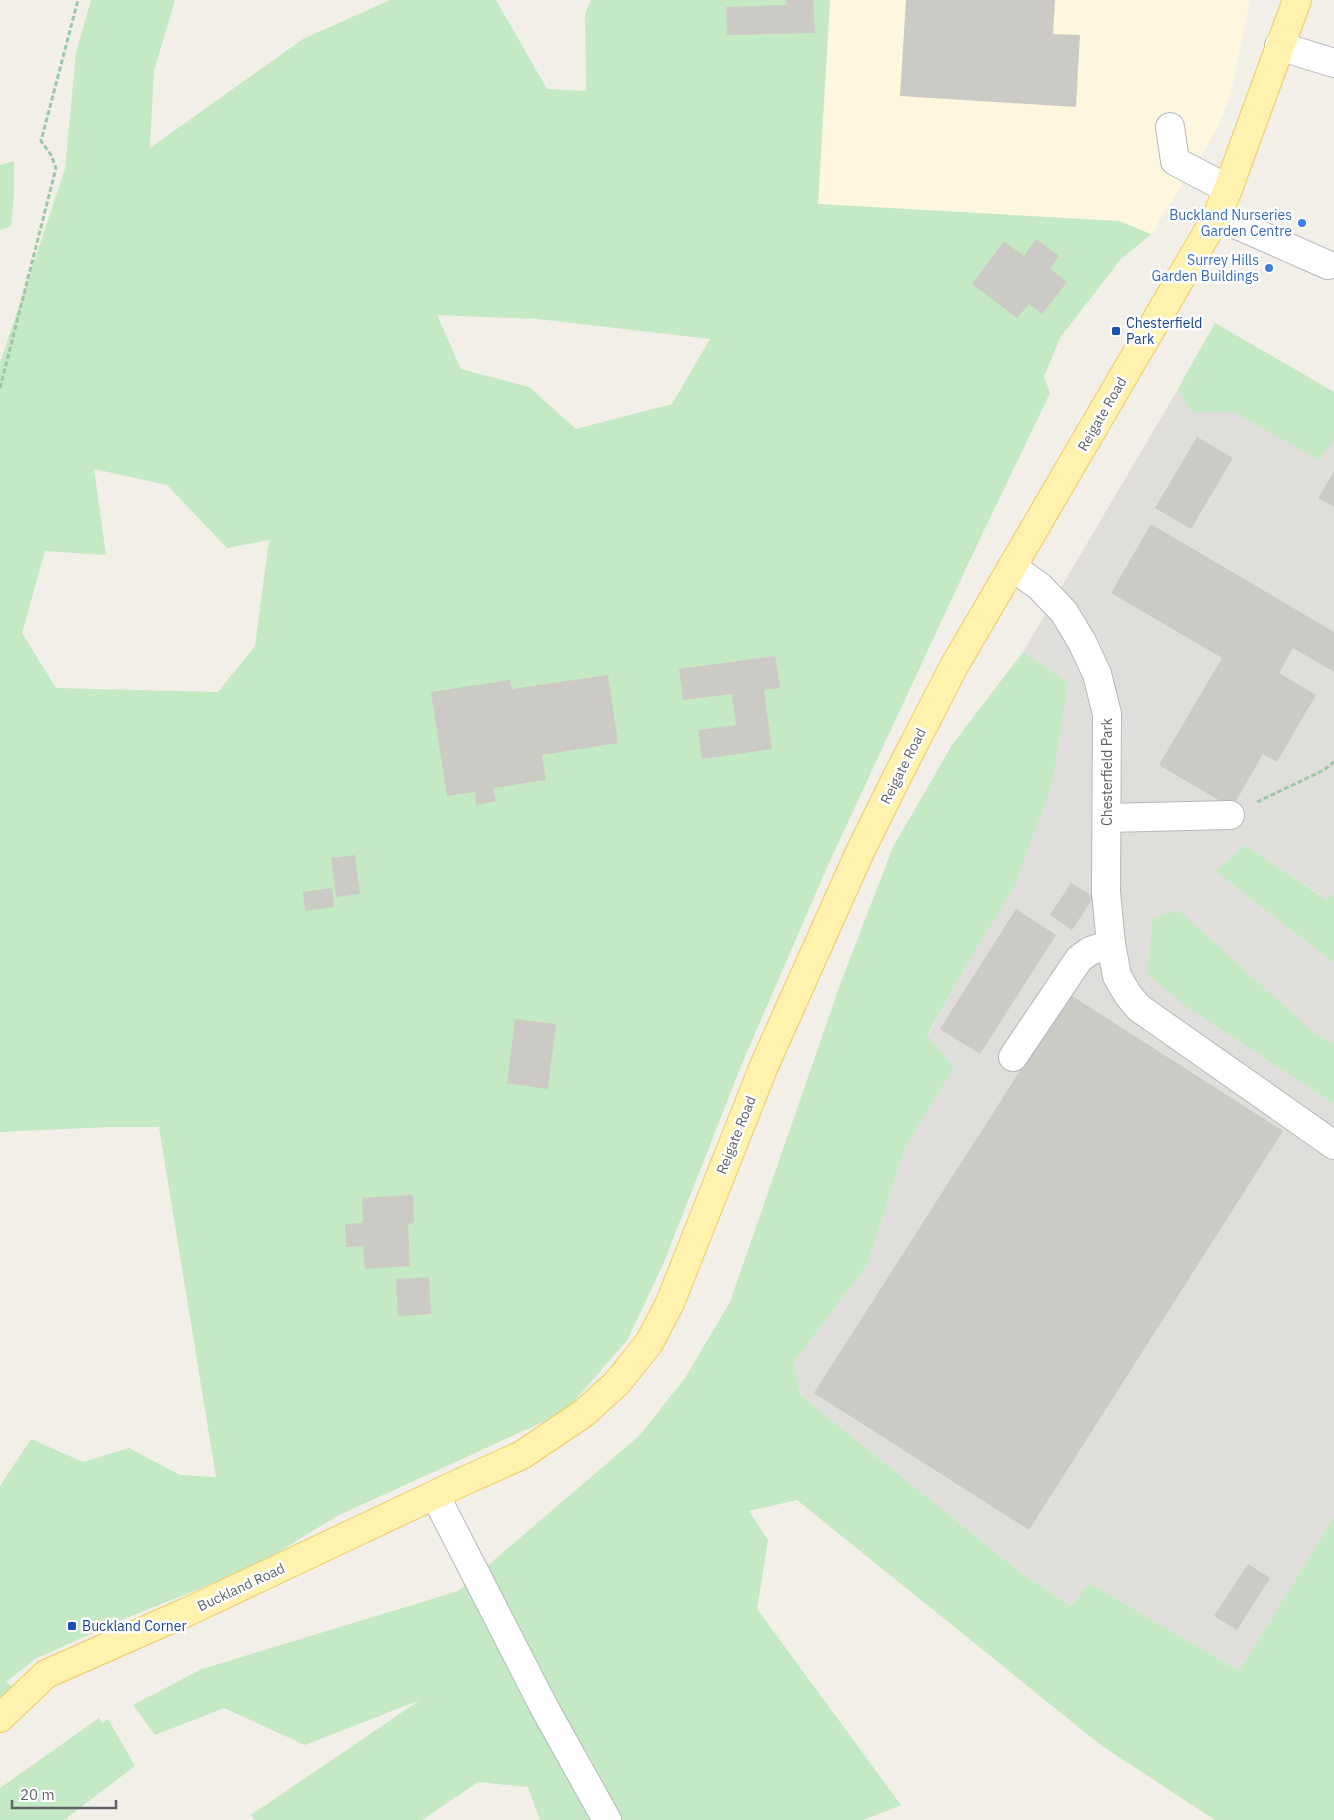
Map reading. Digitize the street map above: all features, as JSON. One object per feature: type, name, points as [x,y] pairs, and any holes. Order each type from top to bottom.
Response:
[{"type":"main road","name":"Reigate Road","points":[[464,1481],[522,1455],[584,1413],[617,1383],[649,1343],[670,1303],[764,1066],[858,854],[953,668],[1217,216],[1297,0]]},
{"type":"main road","name":"Buckland Road","points":[[0,1718],[46,1674],[189,1611],[464,1481]]},
{"type":"lane","points":[[1279,46],[1334,63]]},
{"type":"lane","points":[[1170,127],[1174,161],[1228,188]]},
{"type":"lane","points":[[1217,216],[1328,265]]},
{"type":"lane","name":"Chesterfield Park","points":[[1012,567],[1039,586],[1064,612],[1082,642],[1096,674],[1107,714],[1106,892],[1111,944],[1117,976],[1128,995],[1139,1008],[1334,1145]]},
{"type":"lane","points":[[1107,818],[1230,815]]},
{"type":"lane","points":[[1013,1056],[1079,959],[1090,951],[1111,944]]},
{"type":"lane","points":[[435,1495],[544,1709],[607,1820]]},
{"type":"path","points":[[0,388],[56,168],[41,141],[78,0]]},
{"type":"path","points":[[1230,815],[1324,770],[1334,762]]},
{"type":"shaded area","points":[[830,0],[1250,0],[1231,93],[1217,130],[1151,234],[1119,221],[818,204]]},
{"type":"shaded area","points":[[1215,323],[1334,392],[1334,893],[1328,900],[1245,845],[1215,871],[1334,963],[1334,1044],[1314,1033],[1188,1008],[1334,1104],[1334,1517],[1239,1671],[1089,1583],[1071,1606],[1020,1572],[800,1395],[794,1362],[867,1265],[905,1148],[954,1067],[927,1037],[968,962],[1068,683],[1023,652]]},
{"type":"green space","points":[[91,0],[175,0],[154,71],[150,148],[303,39],[390,0],[496,0],[547,89],[586,91],[585,14],[591,0],[830,0],[818,204],[1119,221],[1151,234],[1120,260],[1060,338],[1044,377],[1050,393],[828,865],[741,1066],[664,1262],[628,1339],[565,1412],[337,1516],[254,1567],[119,1621],[35,1659],[6,1682],[13,1687],[0,1699],[0,1486],[31,1439],[83,1462],[129,1448],[180,1475],[216,1477],[159,1127],[109,1127],[0,1132],[0,363],[65,169],[76,53]],"holes":[[[437,315],[538,319],[710,339],[672,404],[576,429],[529,387],[461,369]],[[94,469],[167,485],[227,548],[269,540],[255,646],[218,692],[56,688],[22,633],[45,551],[106,555]]]},
{"type":"green space","points":[[14,161],[14,196],[11,226],[0,230],[0,165]]},
{"type":"green space","points":[[1215,323],[1334,392],[1334,439],[1319,460],[1234,412],[1191,412],[1178,389]]},
{"type":"green space","points":[[1023,652],[1068,683],[1052,784],[1014,887],[968,962],[927,1036],[954,1067],[905,1148],[867,1265],[794,1362],[800,1395],[1020,1572],[1071,1606],[1089,1583],[1239,1671],[1334,1517],[1334,1820],[1215,1820],[1102,1746],[797,1500],[749,1511],[768,1540],[757,1609],[901,1805],[863,1820],[540,1820],[528,1787],[478,1782],[422,1820],[255,1820],[251,1815],[420,1700],[305,1745],[224,1708],[155,1735],[133,1705],[202,1669],[458,1591],[639,1436],[685,1378],[730,1302],[841,982],[893,847],[952,745]]},
{"type":"green space","points":[[1245,845],[1327,900],[1334,893],[1334,963],[1215,871]]},
{"type":"green space","points":[[1178,910],[1314,1033],[1334,1044],[1334,1104],[1188,1008],[1147,974],[1153,918]]},
{"type":"green space","points":[[99,1718],[102,1723],[108,1719],[135,1766],[64,1820],[0,1820],[0,1788]]},
{"type":"building","points":[[786,0],[813,0],[815,33],[727,35],[726,7],[787,5]]},
{"type":"building","points":[[906,0],[1055,0],[1053,34],[1080,35],[1076,107],[900,96]]},
{"type":"building","points":[[1036,239],[1059,256],[1050,269],[1067,282],[1042,314],[1029,304],[1017,318],[972,284],[1004,241],[1024,256]]},
{"type":"building","points":[[1197,437],[1233,458],[1191,529],[1155,508]]},
{"type":"building","points":[[1334,472],[1334,507],[1318,498]]},
{"type":"building","points":[[1151,524],[1334,632],[1334,672],[1293,648],[1279,673],[1316,695],[1277,762],[1263,754],[1232,808],[1159,765],[1222,658],[1111,593]]},
{"type":"building","points":[[775,656],[780,688],[764,690],[772,749],[702,759],[698,730],[736,725],[732,694],[683,700],[679,669]]},
{"type":"building","points":[[608,675],[618,743],[542,755],[546,780],[493,788],[496,801],[476,805],[475,792],[447,796],[431,692],[510,680],[512,689]]},
{"type":"building","points":[[355,855],[360,894],[336,897],[331,858]]},
{"type":"building","points":[[1071,883],[1094,897],[1072,930],[1050,915]]},
{"type":"building","points":[[332,888],[334,907],[305,911],[303,892]]},
{"type":"building","points":[[1016,909],[1056,935],[980,1054],[940,1029]]},
{"type":"building","points":[[1069,994],[1283,1131],[1029,1530],[814,1393]]},
{"type":"building","points":[[515,1019],[556,1024],[548,1089],[507,1083]]},
{"type":"building","points":[[413,1195],[414,1223],[408,1224],[410,1266],[365,1269],[363,1246],[346,1247],[345,1224],[363,1223],[362,1198]]},
{"type":"building","points":[[429,1277],[431,1314],[398,1316],[396,1279]]},
{"type":"building","points":[[1248,1564],[1270,1578],[1237,1630],[1214,1616]]},
{"type":"place","name":"Buckland Nurseries Garden Centre","points":[[1302,223]]},
{"type":"place","name":"Surrey Hills Garden Buildings","points":[[1269,268]]},
{"type":"place","name":"Chesterfield Park","points":[[1116,331]]},
{"type":"place","name":"Buckland Corner","points":[[72,1626]]}]
